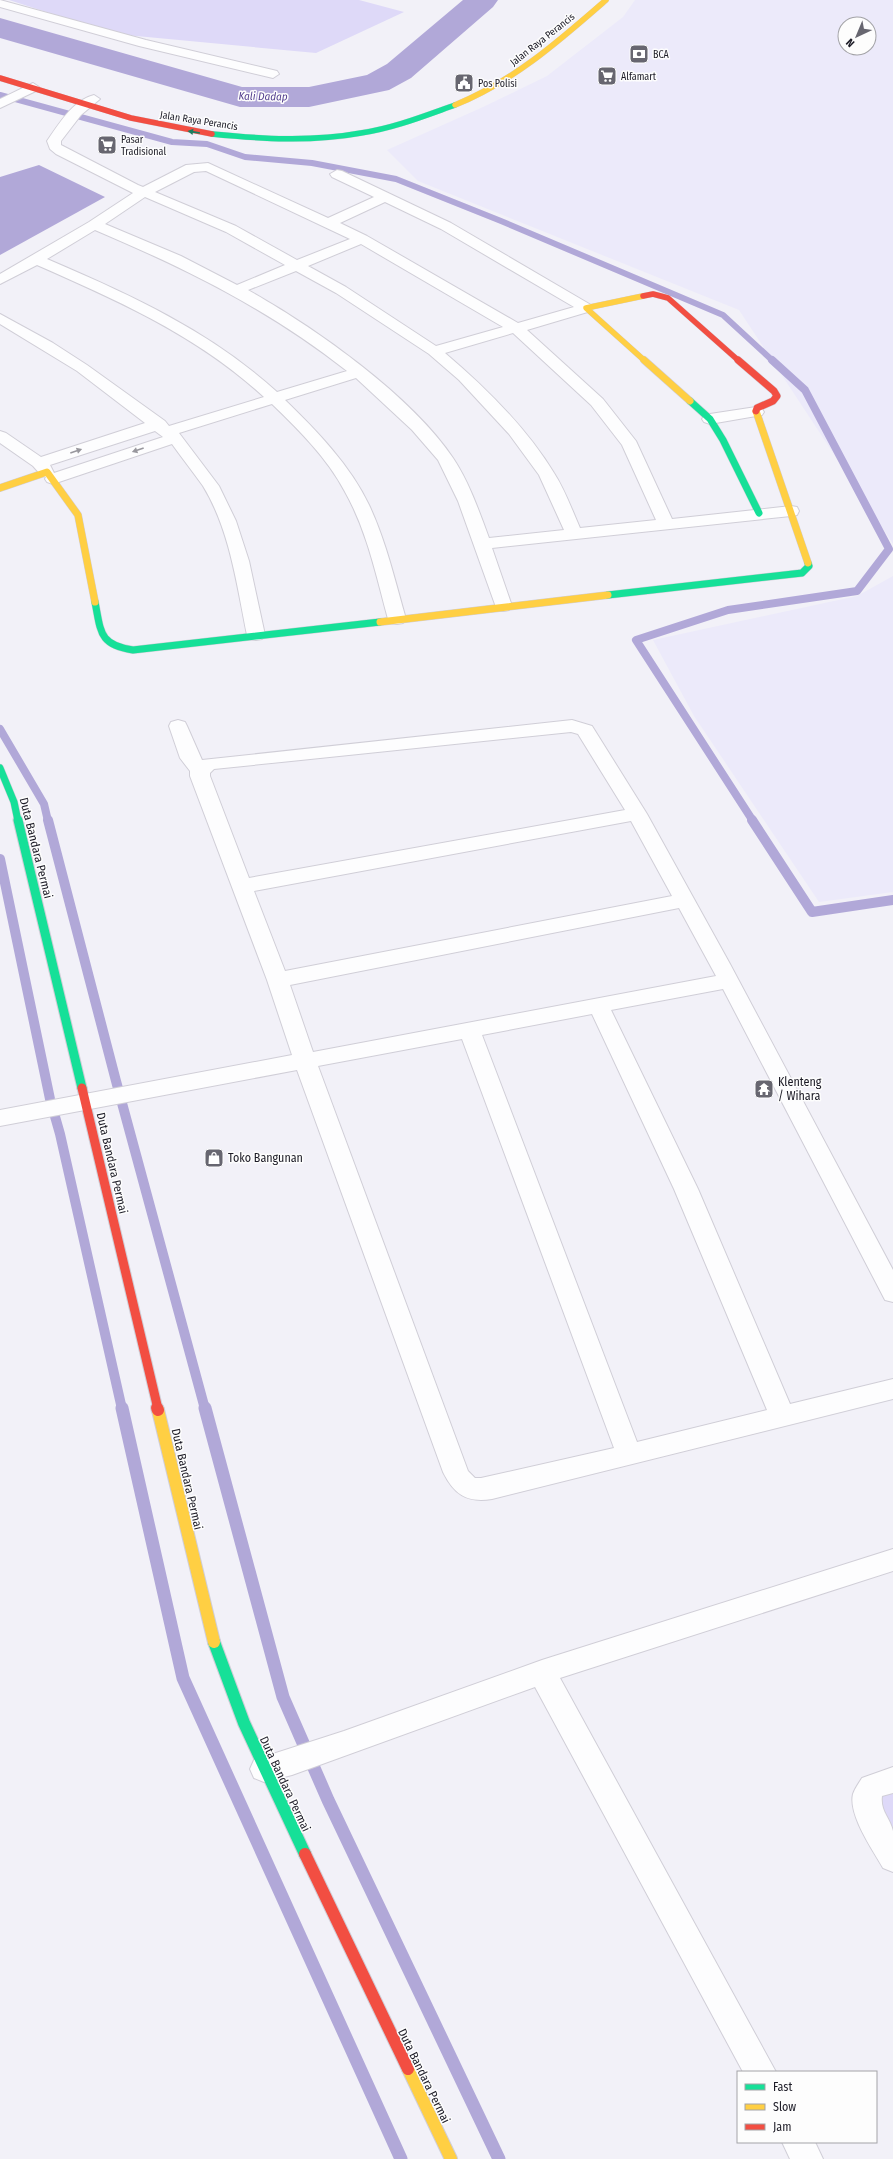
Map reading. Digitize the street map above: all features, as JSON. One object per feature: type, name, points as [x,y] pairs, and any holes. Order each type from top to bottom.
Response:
[{"type":"street","name":"Jalan Raya Perancis","points":[[0,78],[33,88],[82,109],[248,132],[314,132],[398,122],[473,99],[504,82],[563,39],[606,0]]},
{"type":"street","points":[[0,3],[186,54],[273,74]]},
{"type":"street","name":"Jalan Raya Perancis","points":[[0,72],[82,109]]},
{"type":"street","points":[[1,103],[33,88]]},
{"type":"street","points":[[82,109],[54,141],[55,146],[61,152],[144,192],[181,206],[231,229],[299,265],[434,350],[464,377],[519,437],[547,474],[574,533]]},
{"type":"street","points":[[0,280],[94,225],[144,192],[191,168],[208,167],[330,223],[516,328],[597,402],[630,444],[666,523]]},
{"type":"street","points":[[337,174],[446,226],[586,308],[710,419],[723,440],[759,513]]},
{"type":"street","points":[[330,223],[386,197]]},
{"type":"street","points":[[94,225],[163,253],[236,290],[302,331],[359,372],[409,417],[431,441],[450,467],[466,501],[503,606]]},
{"type":"street","points":[[236,290],[362,240]]},
{"type":"street","points":[[36,258],[97,285],[174,325],[229,360],[274,398],[336,464],[353,491],[369,525],[397,619]]},
{"type":"street","points":[[0,436],[46,471],[78,516],[103,639],[106,644],[116,649],[133,650],[503,606],[802,573],[809,566],[756,412],[757,408],[773,401],[777,396],[668,298],[653,294],[586,308],[434,350]]},
{"type":"street","points":[[0,318],[76,365],[168,431],[211,486],[228,521],[240,561],[256,635]]},
{"type":"street","points":[[46,471],[168,431],[359,372]]},
{"type":"street","points":[[710,419],[756,412]]},
{"type":"street","points":[[0,488],[46,471],[168,431]]},
{"type":"street","points":[[482,544],[759,513],[790,511]]},
{"type":"street","points":[[178,726],[190,758],[200,771],[200,776],[278,980],[304,1060],[456,1472],[462,1483],[472,1489],[484,1489],[629,1455],[893,1389]]},
{"type":"street","points":[[200,771],[209,764],[572,726],[582,728],[589,734],[637,814],[729,981],[893,1292]]},
{"type":"street","name":"Duta Bandara Permai","points":[[0,768],[14,802],[210,1629],[228,1686],[264,1769],[451,2159]]},
{"type":"street","points":[[243,886],[637,814]]},
{"type":"street","points":[[278,980],[684,900]]},
{"type":"street","points":[[0,1118],[304,1060],[470,1031],[598,1005],[729,981]]},
{"type":"street","points":[[598,1005],[686,1189],[782,1416]]},
{"type":"street","points":[[470,1031],[629,1455]]},
{"type":"street","points":[[264,1769],[292,1762],[344,1744],[542,1672],[893,1560]]},
{"type":"street","points":[[542,1672],[759,2071]]},
{"type":"street","points":[[893,1780],[872,1787],[866,1795],[866,1808],[893,1858]]},
{"type":"street","points":[[799,2143],[808,2159]]},
{"type":"shaded area","points":[[9,0],[359,0],[404,12],[316,53],[115,34]]},
{"type":"shaded area","points":[[635,0],[893,0],[893,544],[739,310],[418,181],[387,150],[483,107],[547,76],[623,17]]},
{"type":"shaded area","points":[[39,165],[105,197],[0,255],[0,177]]},
{"type":"shaded area","points":[[893,576],[893,892],[819,902],[694,716],[653,640],[857,596]]},
{"type":"shaded area","points":[[893,1789],[893,1838],[873,1794]]},
{"type":"waterway","name":"Kali Dadap","points":[[0,28],[240,97],[309,97],[377,83],[399,71],[482,0]]},
{"type":"waterway","points":[[0,95],[172,142],[207,144],[245,157],[312,163],[396,179],[501,221],[723,315],[773,361]]},
{"type":"waterway","points":[[753,821],[636,640],[728,610],[857,591],[889,549],[805,390],[772,360]]},
{"type":"waterway","points":[[0,729],[44,804],[48,821]]},
{"type":"waterway","points":[[48,820],[116,1081],[205,1409]]},
{"type":"waterway","points":[[752,820],[812,912],[893,900]]},
{"type":"waterway","points":[[0,859],[50,1099],[60,1134],[122,1409]]},
{"type":"waterway","points":[[122,1408],[183,1678],[401,2159]]},
{"type":"waterway","points":[[205,1408],[283,1697],[328,1800],[499,2159]]},
{"type":"traffic: fast","points":[[212,134],[276,139],[340,137],[391,127],[455,105]]},
{"type":"traffic: fast","points":[[690,401],[710,419],[723,440],[759,513]]},
{"type":"traffic: fast","points":[[608,595],[802,573],[809,566],[808,563]]},
{"type":"traffic: fast","points":[[95,602],[100,630],[103,636],[112,645],[133,650],[380,622]]},
{"type":"traffic: fast","points":[[0,768],[14,802],[82,1088]]},
{"type":"traffic: fast","points":[[214,1642],[223,1670],[244,1723],[305,1854]]},
{"type":"traffic: slow","points":[[455,105],[497,86],[517,73],[554,45],[606,0]]},
{"type":"traffic: slow","points":[[643,296],[586,308],[690,401]]},
{"type":"traffic: slow","points":[[756,411],[808,563]]},
{"type":"traffic: slow","points":[[0,488],[47,472],[78,515],[95,602]]},
{"type":"traffic: slow","points":[[380,622],[608,595]]},
{"type":"traffic: slow","points":[[158,1410],[214,1642]]},
{"type":"traffic: slow","points":[[408,2069],[451,2159]]},
{"type":"traffic: jam","points":[[0,78],[104,111],[158,125],[212,134]]},
{"type":"traffic: jam","points":[[643,296],[653,294],[668,298],[774,391],[777,396],[773,401],[757,408],[756,411]]},
{"type":"traffic: jam","points":[[82,1088],[158,1410]]},
{"type":"traffic: jam","points":[[305,1854],[408,2069]]},
{"type":"place","name":"BCA","points":[[639,54]]},
{"type":"place","name":"Alfamart","points":[[607,76]]},
{"type":"place","name":"Pos Polisi","points":[[464,83]]},
{"type":"place","name":"Pasar Tradisional","points":[[107,145]]},
{"type":"place","name":"Klenteng / Wihara","points":[[764,1089]]},
{"type":"place","name":"Toko Bangunan","points":[[214,1158]]}]
